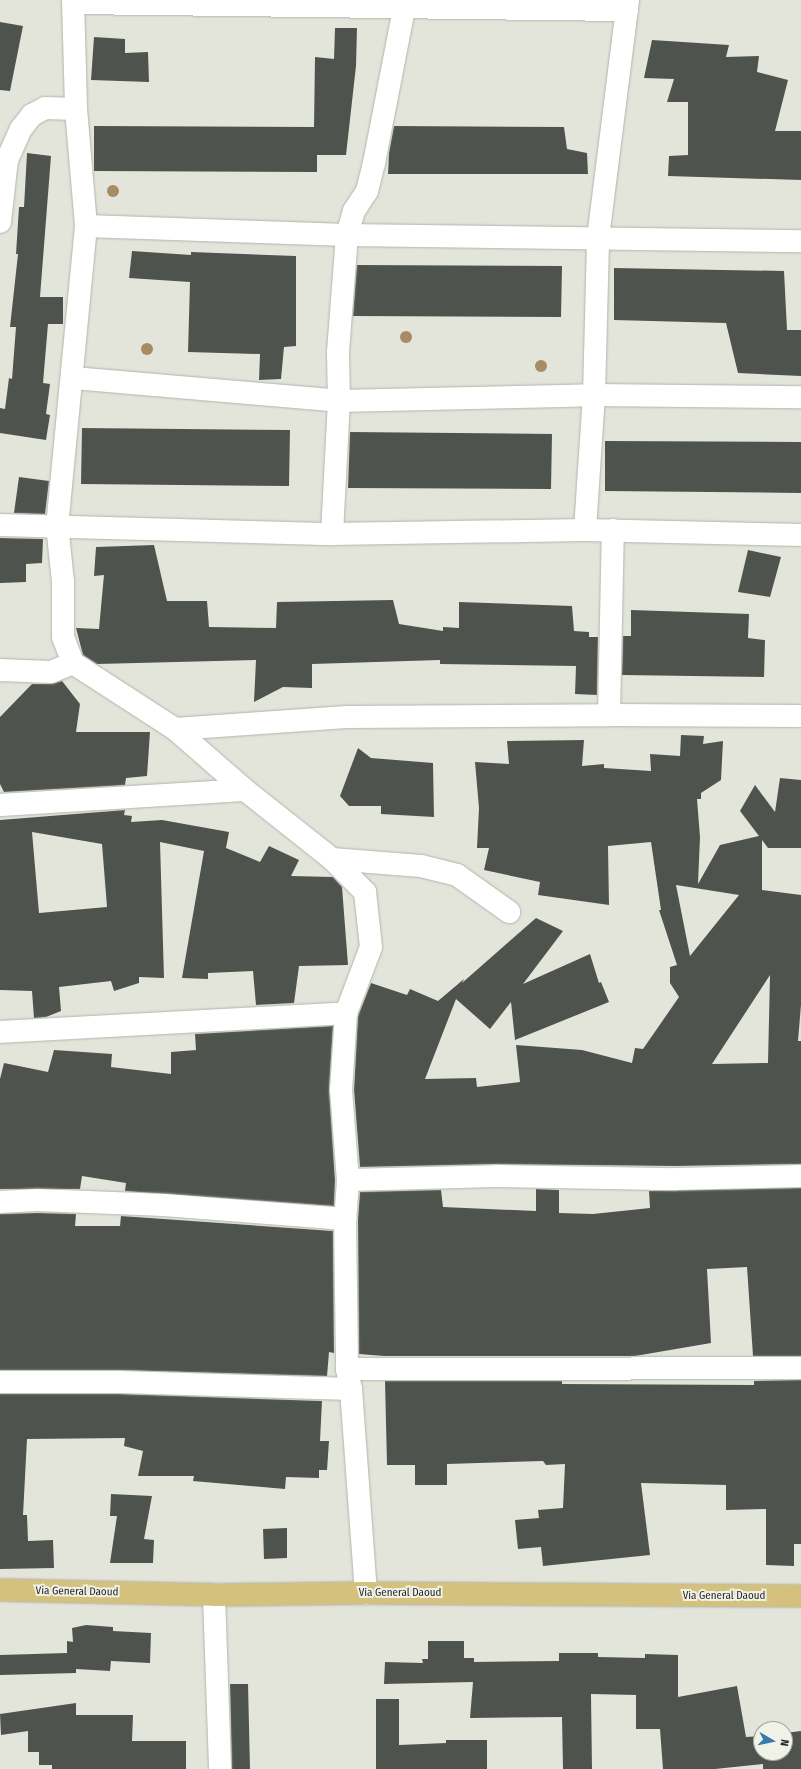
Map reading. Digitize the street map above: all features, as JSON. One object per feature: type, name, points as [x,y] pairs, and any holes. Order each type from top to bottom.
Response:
[{"type":"main road","name":"Via General Daoud","points":[[0,1590],[214,1595],[366,1593],[801,1596]]},
{"type":"street","points":[[366,1593],[349,1379],[345,1219],[348,1180],[341,1090],[346,1013],[371,947],[365,892],[332,859],[245,790],[174,729],[73,663],[63,637],[62,582],[57,525],[74,378],[86,226],[76,109],[73,2],[404,9],[627,5],[598,238],[594,395],[585,530]]},
{"type":"street","points":[[332,534],[339,401],[338,352],[347,235],[354,211],[367,191],[374,163],[404,9]]},
{"type":"street","points":[[0,222],[4,160],[21,129],[32,115],[45,108],[76,109]]},
{"type":"street","points":[[86,226],[347,235],[801,241]]},
{"type":"street","points":[[74,378],[339,401],[594,395],[801,397]]},
{"type":"street","points":[[0,525],[57,525],[332,534],[613,530],[801,535]]},
{"type":"street","points":[[609,714],[613,530]]},
{"type":"street","points":[[0,670],[51,672],[73,663]]},
{"type":"street","points":[[174,729],[347,717],[609,714],[801,716]]},
{"type":"street","points":[[0,805],[245,790]]},
{"type":"street","points":[[332,859],[421,866],[457,875],[509,912]]},
{"type":"street","points":[[0,1032],[346,1013]]},
{"type":"street","points":[[348,1180],[496,1176],[676,1179],[801,1176]]},
{"type":"street","points":[[0,1202],[37,1200],[156,1205],[345,1219]]},
{"type":"street","points":[[0,1382],[349,1379],[801,1368]]},
{"type":"street","points":[[214,1595],[220,1769]]},
{"type":"building","points":[[0,22],[23,26],[10,91],[0,90]]},
{"type":"building","points":[[335,28],[357,28],[356,66],[346,155],[317,155],[317,172],[94,171],[94,126],[314,127],[315,57],[334,59]]},
{"type":"building","points":[[94,37],[125,39],[125,53],[148,52],[149,82],[91,80]]},
{"type":"building","points":[[652,40],[729,45],[726,57],[759,56],[757,72],[788,80],[775,131],[801,131],[801,180],[668,176],[669,156],[688,155],[688,102],[667,102],[674,79],[644,78]]},
{"type":"building","points":[[394,126],[564,127],[567,149],[587,153],[588,174],[388,174],[389,153]]},
{"type":"building","points":[[27,153],[51,156],[40,297],[63,297],[63,324],[48,324],[43,383],[50,384],[46,414],[50,415],[46,440],[0,433],[0,408],[5,409],[9,378],[12,379],[16,327],[10,327],[18,254],[16,254],[19,207],[24,207]]},
{"type":"building","points":[[132,251],[191,255],[191,252],[296,256],[296,346],[284,347],[281,379],[259,380],[260,354],[188,352],[190,282],[129,278]]},
{"type":"building","points":[[357,265],[562,266],[561,317],[353,316]]},
{"type":"building","points":[[614,268],[784,271],[787,330],[801,330],[801,376],[738,373],[726,323],[614,320]]},
{"type":"building","points":[[82,428],[290,430],[289,486],[81,484]]},
{"type":"building","points":[[350,432],[552,434],[551,489],[348,488]]},
{"type":"building","points":[[605,441],[801,442],[801,493],[605,491]]},
{"type":"building","points":[[19,477],[49,481],[45,514],[14,513]]},
{"type":"building","points":[[0,538],[43,539],[42,563],[26,564],[26,582],[0,583]]},
{"type":"building","points":[[154,545],[167,601],[207,601],[209,627],[276,628],[277,602],[393,600],[399,624],[443,631],[443,627],[459,628],[459,602],[572,606],[574,631],[589,632],[589,637],[598,637],[597,695],[575,694],[576,666],[440,664],[440,660],[312,664],[312,688],[283,687],[254,702],[256,660],[97,664],[83,655],[76,628],[99,629],[104,575],[94,576],[96,547]]},
{"type":"building","points":[[748,550],[781,557],[770,597],[738,592]]},
{"type":"building","points":[[631,610],[749,614],[748,638],[765,640],[764,677],[622,675],[623,636],[631,636]]},
{"type":"building","points":[[62,681],[80,704],[76,732],[150,732],[147,776],[126,778],[125,785],[4,792],[0,784],[0,717],[32,684],[51,684]]},
{"type":"building","points":[[681,735],[704,736],[703,744],[723,741],[721,780],[701,793],[701,799],[697,799],[700,837],[698,884],[720,845],[759,836],[740,811],[755,785],[775,812],[780,778],[801,780],[801,848],[768,848],[762,840],[762,890],[801,895],[801,1005],[798,1041],[801,1041],[801,1164],[676,1166],[496,1164],[360,1167],[354,1090],[358,1016],[371,983],[407,995],[410,989],[438,1001],[464,979],[462,983],[536,918],[563,931],[523,984],[590,954],[599,983],[601,982],[609,1002],[515,1040],[511,1002],[490,1029],[456,999],[425,1079],[476,1078],[477,1087],[520,1082],[516,1045],[582,1050],[632,1063],[635,1048],[643,1049],[679,997],[670,983],[670,967],[677,965],[659,910],[661,910],[651,842],[608,846],[609,905],[538,895],[540,882],[484,870],[489,848],[477,848],[479,808],[475,762],[509,764],[507,741],[584,740],[582,766],[604,764],[604,768],[651,771],[650,754],[680,756]],"holes":[[[676,885],[739,895],[690,956]],[[770,975],[768,1063],[712,1064]]]},
{"type":"building","points":[[358,748],[371,758],[433,763],[434,817],[381,814],[381,806],[349,806],[340,796]]},
{"type":"building","points":[[125,810],[124,815],[132,816],[131,822],[162,820],[229,832],[226,848],[260,862],[269,846],[299,860],[291,876],[333,877],[342,887],[348,965],[299,966],[294,1003],[256,1005],[253,971],[208,973],[208,979],[182,978],[204,851],[160,842],[164,978],[139,977],[139,983],[114,991],[111,981],[59,987],[61,1011],[46,1017],[34,1018],[32,991],[0,990],[0,820]],"holes":[[[32,832],[102,844],[107,907],[39,913]]]},
{"type":"building","points":[[333,1026],[329,1089],[335,1180],[334,1206],[125,1191],[126,1183],[82,1176],[80,1189],[0,1189],[0,1079],[4,1063],[48,1072],[54,1050],[112,1054],[111,1067],[171,1074],[171,1052],[196,1050],[195,1034]]},
{"type":"building","points":[[801,1188],[801,1356],[753,1356],[747,1267],[707,1269],[711,1343],[635,1356],[384,1356],[359,1354],[358,1219],[360,1192],[441,1190],[443,1207],[536,1211],[536,1189],[559,1190],[559,1213],[593,1214],[650,1208],[649,1191]]},
{"type":"building","points":[[0,1214],[76,1214],[75,1226],[120,1226],[121,1216],[333,1231],[334,1353],[329,1352],[327,1376],[119,1370],[0,1370]]},
{"type":"building","points":[[801,1380],[801,1544],[794,1544],[794,1566],[766,1565],[766,1509],[726,1510],[726,1485],[641,1483],[650,1555],[543,1566],[541,1547],[518,1549],[515,1520],[539,1518],[538,1510],[563,1508],[565,1464],[546,1465],[543,1461],[447,1464],[447,1485],[415,1485],[415,1465],[387,1465],[385,1381],[562,1381],[562,1384],[754,1385],[754,1381]]},
{"type":"building","points":[[0,1394],[119,1394],[322,1401],[320,1441],[329,1441],[327,1470],[319,1470],[319,1478],[286,1477],[285,1489],[193,1481],[194,1476],[138,1476],[143,1451],[124,1446],[125,1438],[27,1439],[23,1515],[27,1515],[28,1541],[53,1540],[54,1568],[0,1569]]},
{"type":"building","points":[[111,1494],[152,1496],[144,1539],[154,1540],[153,1563],[110,1563],[117,1516],[110,1516]]},
{"type":"building","points":[[287,1528],[287,1558],[264,1559],[263,1529]]},
{"type":"building","points":[[86,1625],[113,1627],[113,1631],[151,1633],[150,1663],[111,1661],[110,1671],[76,1669],[76,1673],[0,1675],[0,1655],[67,1653],[67,1641],[73,1642],[72,1628]]},
{"type":"building","points":[[428,1641],[464,1641],[464,1658],[474,1658],[474,1662],[559,1661],[559,1653],[598,1653],[598,1657],[645,1658],[645,1654],[678,1655],[678,1697],[737,1686],[746,1737],[753,1737],[753,1761],[793,1761],[793,1732],[801,1731],[801,1769],[763,1769],[763,1764],[715,1769],[663,1769],[660,1729],[636,1729],[636,1695],[591,1694],[592,1769],[563,1769],[562,1717],[470,1718],[473,1682],[384,1684],[385,1662],[423,1663],[422,1659],[428,1659]]},
{"type":"building","points":[[230,1684],[248,1684],[250,1769],[232,1769]]},
{"type":"building","points":[[376,1699],[399,1699],[399,1745],[446,1743],[446,1740],[487,1740],[487,1769],[376,1769]]},
{"type":"building","points":[[76,1703],[76,1715],[133,1715],[132,1741],[186,1741],[186,1769],[52,1769],[52,1765],[39,1765],[39,1752],[28,1752],[28,1731],[1,1735],[0,1714]]}]
